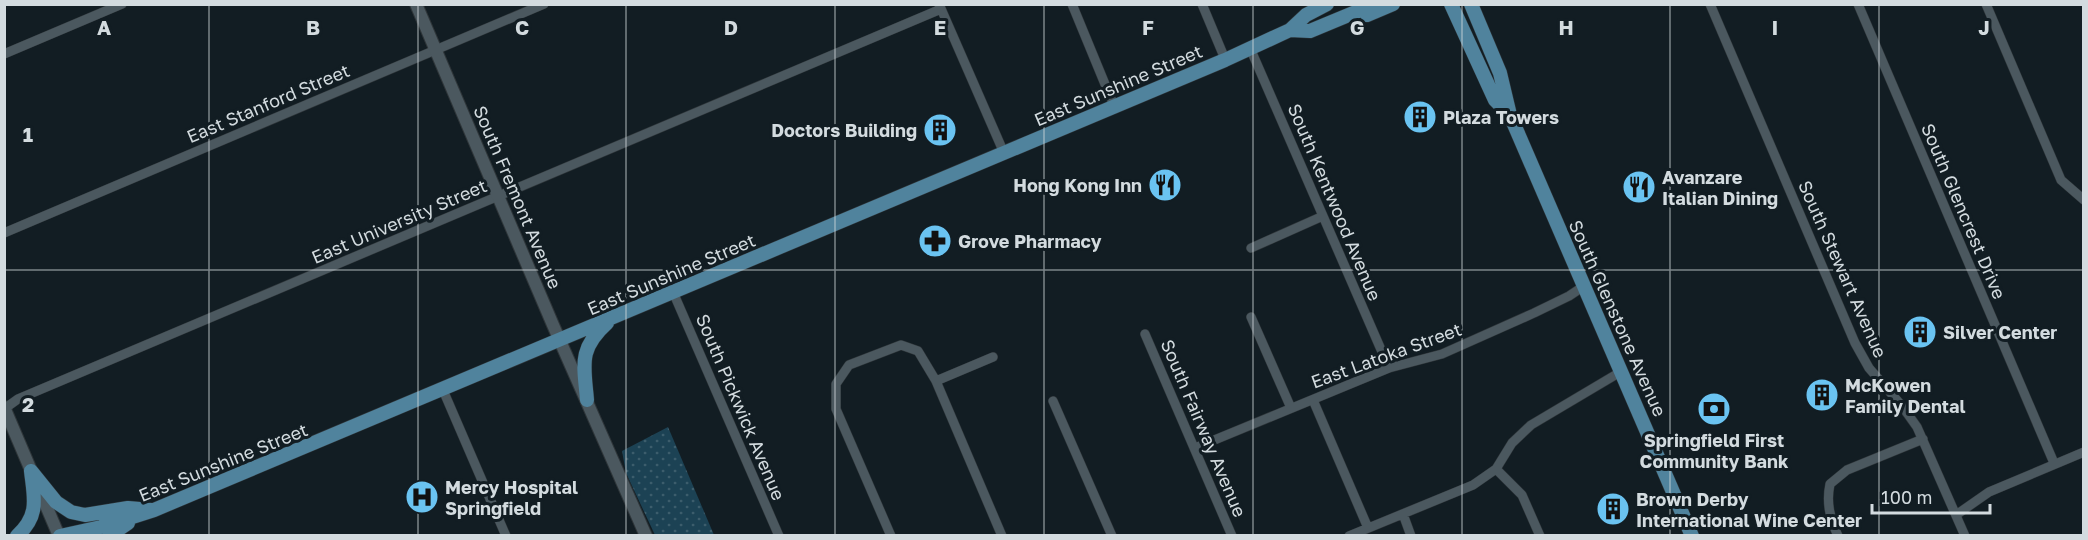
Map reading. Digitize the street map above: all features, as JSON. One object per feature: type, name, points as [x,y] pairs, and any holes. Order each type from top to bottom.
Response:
[{"type":"main road","name":"East Sunshine Street","points":[[59,536],[154,510],[443,390],[1225,59],[1290,30],[1306,15],[1327,4]]},
{"type":"main road","name":"East Sunshine Street","points":[[1290,30],[1310,31],[1376,4]]},
{"type":"main road","points":[[1319,28],[1341,25],[1393,4]]},
{"type":"main road","points":[[1446,4],[1458,19]]},
{"type":"main road","name":"South Glenstone Avenue","points":[[1451,4],[1495,100],[1510,116]]},
{"type":"main road","name":"South Glenstone Avenue","points":[[1471,4],[1500,73],[1510,116],[1692,536]]},
{"type":"main road","points":[[1480,4],[1500,55],[1500,73]]},
{"type":"main road","points":[[587,400],[584,364],[588,344],[613,317]]},
{"type":"main road","points":[[31,471],[56,502],[71,512],[85,514],[128,508],[154,510]]},
{"type":"main road","points":[[17,536],[28,524],[35,505],[31,471]]},
{"type":"main road","points":[[109,536],[137,516]]},
{"type":"street","name":"South Fremont Avenue","points":[[416,4],[646,536]]},
{"type":"street","name":"East Stanford Street","points":[[4,233],[544,4]]},
{"type":"street","points":[[1072,4],[1114,106]]},
{"type":"street","points":[[1202,4],[1225,59]]},
{"type":"street","name":"South Stewart Avenue","points":[[1710,4],[1858,349],[1876,377],[1910,416],[1923,439],[1965,536]]},
{"type":"street","name":"South Glencrest Drive","points":[[1858,4],[2054,463]]},
{"type":"street","points":[[1986,4],[2061,180],[2084,200]]},
{"type":"street","points":[[4,54],[118,5]]},
{"type":"street","points":[[940,7],[1004,153]]},
{"type":"street","name":"East University Street","points":[[5,408],[18,399],[499,197],[940,7]]},
{"type":"street","name":"South Kentwood Avenue","points":[[1250,48],[1389,368]]},
{"type":"street","points":[[1251,248],[1323,216]]},
{"type":"street","name":"East Latoka Street","points":[[1195,448],[1389,368],[1442,354],[1534,313],[1584,286]]},
{"type":"street","name":"South Pickwick Avenue","points":[[674,292],[779,536]]},
{"type":"street","points":[[1251,317],[1291,408]]},
{"type":"street","name":"South Fairway Avenue","points":[[1145,334],[1232,536]]},
{"type":"street","points":[[891,536],[836,409],[836,384],[849,364],[901,345],[918,351],[936,381],[1002,536]]},
{"type":"street","points":[[936,381],[993,357]]},
{"type":"street","points":[[1349,536],[1473,485],[1496,469],[1512,443],[1531,425],[1622,371]]},
{"type":"street","points":[[443,390],[506,536]]},
{"type":"street","points":[[1313,400],[1368,528]]},
{"type":"street","points":[[1053,401],[1112,536]]},
{"type":"street","points":[[5,408],[59,536]]},
{"type":"street","points":[[1838,536],[1828,505],[1830,484],[1847,470],[1923,439]]},
{"type":"street","points":[[1956,515],[1989,492],[2084,452]]},
{"type":"street","points":[[1496,469],[1522,495],[1540,536]]},
{"type":"street","points":[[1403,514],[1411,536]]},
{"type":"shaded area","points":[[668,427],[714,535],[655,535],[626,473],[622,451]]},
{"type":"place","name":"Plaza Towers","points":[[1420,117]]},
{"type":"place","name":"Doctors Building","points":[[940,130]]},
{"type":"place","name":"Hong Kong Inn","points":[[1165,185]]},
{"type":"place","name":"Avanzare Italian Dining","points":[[1639,187]]},
{"type":"place","name":"Grove Pharmacy","points":[[935,241]]},
{"type":"place","name":"Silver Center","points":[[1920,332]]},
{"type":"place","name":"McKowen Family Dental","points":[[1822,395]]},
{"type":"place","name":"Springfield First Community Bank","points":[[1714,409]]},
{"type":"place","name":"Mercy Hospital Springfield","points":[[422,497]]},
{"type":"place","name":"Brown Derby International Wine Center","points":[[1613,509]]}]
